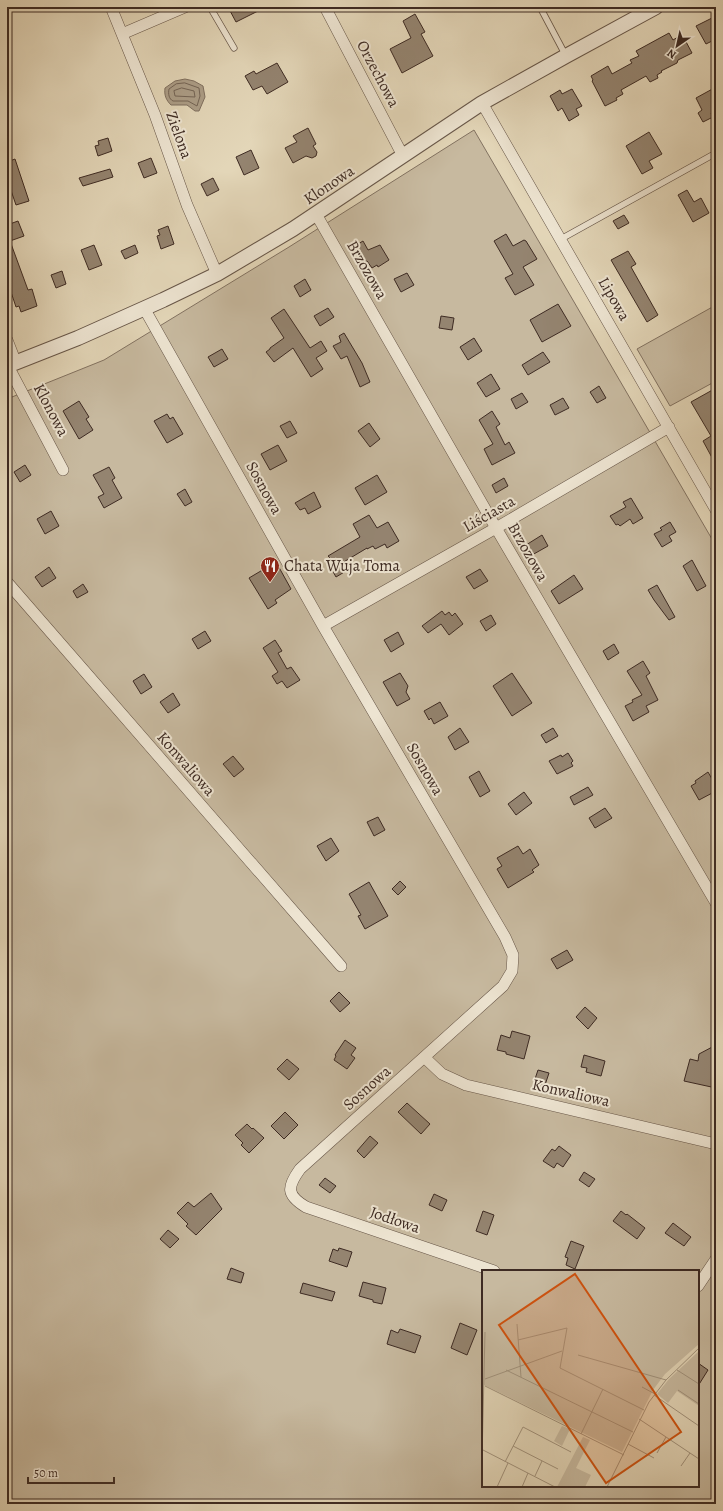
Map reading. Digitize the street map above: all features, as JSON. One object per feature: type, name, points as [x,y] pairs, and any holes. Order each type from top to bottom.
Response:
[{"type":"street","name":"Zielona","points":[[111,7],[155,115],[187,205],[217,274]]},
{"type":"street","points":[[122,34],[185,7]]},
{"type":"street","name":"Orzechowa","points":[[325,7],[403,156]]},
{"type":"street","name":"Klonowa","points":[[63,470],[10,365],[78,338],[217,274],[270,244],[482,103],[656,7]]},
{"type":"street","name":"Lipowa","points":[[482,103],[716,510]]},
{"type":"street","name":"Brzozowa","points":[[316,214],[496,528],[716,903]]},
{"type":"street","name":"Sosnowa","points":[[144,308],[323,626],[501,930],[513,955],[512,971],[503,986],[300,1170],[291,1183],[290,1194]]},
{"type":"street","points":[[7,340],[10,365]]},
{"type":"street","name":"Liściasta","points":[[323,626],[496,528],[669,427]]},
{"type":"street","name":"Konwaliowa","points":[[7,582],[341,966]]},
{"type":"street","name":"Konwaliowa","points":[[425,1058],[442,1074],[466,1085],[716,1144]]},
{"type":"street","name":"Jodłowa","points":[[290,1194],[296,1201],[306,1207],[491,1270]]},
{"type":"street","points":[[699,1284],[716,1259]]},
{"type":"lane","points":[[210,7],[234,48]]},
{"type":"lane","points":[[540,7],[566,56]]},
{"type":"lane","points":[[561,239],[716,153]]},
{"type":"shaded area","points":[[474,130],[716,546],[716,1504],[7,1504],[7,399],[104,360],[289,247]]},
{"type":"shaded area","points":[[716,305],[716,381],[670,406],[637,349]]},
{"type":"water","points":[[185,79],[194,81],[203,86],[205,97],[199,111],[195,111],[187,105],[171,105],[166,97],[165,88],[175,81]]},
{"type":"building","points":[[228,7],[266,7],[236,22]]},
{"type":"building","points":[[415,14],[425,32],[421,34],[433,56],[402,73],[390,49],[411,38],[403,21]]},
{"type":"building","points":[[716,16],[716,39],[706,44],[696,26]]},
{"type":"building","points":[[669,33],[673,40],[678,37],[680,40],[684,38],[692,53],[661,71],[662,72],[657,75],[658,78],[650,82],[646,76],[621,90],[623,94],[616,98],[617,100],[605,106],[592,81],[591,76],[608,66],[612,74],[632,63],[630,60],[639,56],[636,51]]},
{"type":"building","points":[[277,63],[288,82],[267,94],[262,86],[253,90],[245,76],[254,71],[256,74]]},
{"type":"building","points":[[716,87],[716,110],[711,113],[713,117],[703,122],[698,113],[702,110],[696,98]]},
{"type":"building","points":[[572,89],[582,106],[576,109],[579,115],[569,121],[562,108],[558,111],[550,96],[560,90],[562,94]]},
{"type":"building","points":[[308,128],[316,144],[313,146],[317,152],[316,156],[312,158],[306,156],[293,163],[285,148],[297,142],[293,136]]},
{"type":"building","points":[[649,132],[662,154],[649,161],[653,168],[642,174],[626,146]]},
{"type":"building","points":[[108,138],[112,151],[98,156],[95,146],[99,145],[98,141]]},
{"type":"building","points":[[251,150],[259,168],[244,175],[236,157]]},
{"type":"building","points":[[151,158],[157,173],[144,178],[138,163]]},
{"type":"building","points":[[15,159],[29,201],[16,205],[7,179],[7,162]]},
{"type":"building","points":[[110,169],[113,177],[83,186],[79,178]]},
{"type":"building","points":[[213,178],[219,190],[207,196],[201,184]]},
{"type":"building","points":[[687,190],[694,202],[701,198],[709,213],[693,222],[678,195]]},
{"type":"building","points":[[624,215],[629,223],[618,229],[613,221]]},
{"type":"building","points":[[18,221],[24,236],[10,241],[28,290],[32,289],[37,306],[21,312],[19,306],[16,307],[7,280],[7,225]]},
{"type":"building","points":[[168,226],[174,244],[161,249],[157,236],[160,235],[158,230]]},
{"type":"building","points":[[506,234],[513,246],[524,240],[526,241],[537,259],[523,267],[534,285],[515,295],[505,278],[513,274],[494,241]]},
{"type":"building","points":[[363,241],[368,250],[380,245],[389,260],[378,267],[377,265],[372,268],[367,261],[363,263],[353,247]]},
{"type":"building","points":[[94,245],[102,265],[89,270],[81,250]]},
{"type":"building","points":[[135,245],[138,253],[125,259],[121,251]]},
{"type":"building","points":[[628,251],[636,264],[631,267],[658,315],[647,322],[611,260]]},
{"type":"building","points":[[62,271],[66,284],[56,288],[51,275]]},
{"type":"building","points":[[407,273],[414,285],[401,292],[394,279]]},
{"type":"building","points":[[305,279],[311,290],[300,297],[294,286]]},
{"type":"building","points":[[558,304],[571,326],[542,342],[530,320]]},
{"type":"building","points":[[328,308],[334,317],[320,326],[314,316]]},
{"type":"building","points":[[284,309],[310,348],[321,341],[327,351],[316,358],[323,369],[311,377],[293,348],[274,362],[266,352],[284,338],[271,318]]},
{"type":"building","points":[[441,316],[454,318],[452,330],[439,328]]},
{"type":"building","points":[[344,333],[362,363],[370,382],[360,387],[347,356],[341,359],[333,346],[341,342],[339,336]]},
{"type":"building","points":[[474,338],[482,351],[468,360],[460,347]]},
{"type":"building","points":[[222,349],[228,359],[214,367],[208,357]]},
{"type":"building","points":[[543,352],[550,362],[528,375],[522,365]]},
{"type":"building","points":[[491,374],[500,389],[486,397],[477,383]]},
{"type":"building","points":[[599,386],[606,398],[597,403],[590,392]]},
{"type":"building","points":[[716,388],[716,465],[703,441],[711,436],[691,402]]},
{"type":"building","points":[[522,393],[528,402],[516,409],[511,399]]},
{"type":"building","points":[[563,398],[569,408],[555,415],[550,405]]},
{"type":"building","points":[[79,401],[89,417],[86,419],[93,430],[79,439],[63,411]]},
{"type":"building","points":[[492,411],[500,424],[496,427],[505,445],[509,442],[515,453],[492,465],[484,449],[493,444],[479,420]]},
{"type":"building","points":[[167,414],[170,419],[173,417],[183,434],[167,443],[154,421]]},
{"type":"building","points":[[290,421],[297,433],[287,438],[280,426]]},
{"type":"building","points":[[369,423],[380,439],[370,447],[358,431]]},
{"type":"building","points":[[278,445],[287,461],[270,470],[261,454]]},
{"type":"building","points":[[25,465],[31,475],[20,482],[14,472]]},
{"type":"building","points":[[109,467],[115,478],[112,480],[122,498],[104,508],[98,497],[104,494],[93,475]]},
{"type":"building","points":[[377,475],[387,492],[365,505],[355,488]]},
{"type":"building","points":[[504,478],[508,486],[496,493],[492,485]]},
{"type":"building","points":[[185,489],[192,502],[185,506],[177,494]]},
{"type":"building","points":[[314,492],[321,507],[308,514],[305,508],[300,510],[295,503]]},
{"type":"building","points":[[631,498],[643,518],[633,524],[630,519],[620,526],[618,524],[616,525],[610,516],[626,507],[623,502]]},
{"type":"building","points":[[51,511],[59,526],[45,534],[37,519]]},
{"type":"building","points":[[369,515],[377,528],[388,522],[399,541],[387,548],[385,544],[375,549],[373,546],[367,548],[342,563],[346,571],[336,577],[327,561],[331,559],[328,556],[360,537],[353,524]]},
{"type":"building","points":[[670,522],[676,532],[669,536],[672,541],[662,547],[654,534],[662,530],[660,528]]},
{"type":"building","points":[[542,535],[548,546],[532,555],[526,545]]},
{"type":"building","points":[[692,560],[706,586],[697,591],[683,566]]},
{"type":"building","name":"Chata Wuja Toma","points":[[276,562],[291,589],[275,600],[277,603],[268,609],[249,578]]},
{"type":"building","points":[[49,567],[56,578],[42,587],[35,577]]},
{"type":"building","points":[[480,569],[488,581],[474,589],[466,577]]},
{"type":"building","points":[[574,575],[583,589],[559,604],[551,591]]},
{"type":"building","points":[[83,584],[88,592],[77,598],[73,591]]},
{"type":"building","points":[[657,585],[675,617],[669,620],[648,590]]},
{"type":"building","points":[[442,611],[445,615],[449,612],[452,616],[455,613],[463,624],[449,635],[441,624],[428,633],[422,626]]},
{"type":"building","points":[[491,615],[496,624],[486,631],[480,621]]},
{"type":"building","points":[[205,631],[211,641],[198,649],[192,639]]},
{"type":"building","points":[[398,632],[404,644],[391,652],[384,640]]},
{"type":"building","points":[[275,640],[282,651],[278,653],[287,669],[291,667],[300,680],[287,688],[282,681],[277,684],[272,676],[278,672],[263,648]]},
{"type":"building","points":[[614,644],[619,653],[608,660],[603,651]]},
{"type":"building","points":[[643,661],[650,673],[646,676],[658,700],[646,706],[649,712],[633,721],[625,706],[633,702],[632,700],[642,695],[627,671]]},
{"type":"building","points":[[400,673],[408,686],[406,692],[410,699],[397,706],[383,682]]},
{"type":"building","points":[[512,673],[532,703],[512,716],[493,686]]},
{"type":"building","points":[[144,674],[152,687],[141,694],[133,681]]},
{"type":"building","points":[[173,693],[180,705],[168,713],[160,702]]},
{"type":"building","points":[[440,702],[448,716],[434,724],[431,718],[429,720],[424,711]]},
{"type":"building","points":[[460,728],[469,742],[455,750],[448,737]]},
{"type":"building","points":[[553,728],[558,736],[546,743],[541,735]]},
{"type":"building","points":[[568,753],[573,761],[571,763],[573,766],[557,774],[549,761],[561,755],[562,757]]},
{"type":"building","points":[[233,756],[244,769],[234,777],[223,764]]},
{"type":"building","points":[[479,771],[490,791],[480,797],[469,777]]},
{"type":"building","points":[[708,772],[716,786],[716,791],[699,800],[691,786],[696,783],[695,781]]},
{"type":"building","points":[[588,787],[593,795],[574,805],[570,797]]},
{"type":"building","points":[[524,792],[532,803],[516,815],[508,804]]},
{"type":"building","points":[[605,808],[612,818],[595,828],[589,818]]},
{"type":"building","points":[[378,817],[385,830],[374,836],[367,822]]},
{"type":"building","points":[[331,838],[339,851],[326,861],[317,846]]},
{"type":"building","points":[[518,846],[523,854],[530,849],[539,865],[532,870],[534,872],[508,888],[497,869],[502,866],[497,858]]},
{"type":"building","points":[[400,881],[406,887],[398,895],[392,889]]},
{"type":"building","points":[[369,882],[388,916],[365,929],[358,916],[361,915],[349,894]]},
{"type":"building","points":[[567,950],[573,960],[557,969],[551,959]]},
{"type":"building","points":[[339,992],[350,1003],[340,1012],[330,1001]]},
{"type":"building","points":[[585,1007],[597,1018],[588,1029],[576,1017]]},
{"type":"building","points":[[512,1031],[530,1036],[524,1059],[497,1050],[501,1035],[510,1038]]},
{"type":"building","points":[[345,1040],[356,1048],[351,1055],[355,1058],[347,1069],[334,1060],[335,1055]]},
{"type":"building","points":[[716,1045],[716,1088],[684,1081],[690,1059],[698,1061],[699,1054]]},
{"type":"building","points":[[584,1055],[605,1061],[601,1076],[586,1072],[587,1068],[581,1067]]},
{"type":"building","points":[[287,1059],[299,1069],[289,1080],[277,1069]]},
{"type":"building","points":[[538,1070],[549,1073],[545,1085],[534,1082]]},
{"type":"building","points":[[407,1103],[430,1124],[421,1134],[398,1112]]},
{"type":"building","points":[[285,1112],[298,1125],[284,1139],[271,1126]]},
{"type":"building","points":[[247,1124],[264,1138],[249,1153],[241,1145],[243,1143],[235,1135]]},
{"type":"building","points":[[370,1136],[378,1143],[364,1158],[357,1151]]},
{"type":"building","points":[[559,1146],[571,1155],[563,1167],[557,1163],[554,1168],[543,1161],[552,1149],[555,1151]]},
{"type":"building","points":[[584,1172],[595,1179],[589,1187],[579,1180]]},
{"type":"building","points":[[325,1178],[336,1186],[330,1193],[319,1185]]},
{"type":"building","points":[[211,1193],[222,1209],[196,1235],[186,1226],[188,1224],[177,1213],[188,1202],[194,1207]]},
{"type":"building","points":[[434,1194],[447,1200],[442,1211],[429,1205]]},
{"type":"building","points":[[483,1211],[494,1215],[487,1235],[476,1231]]},
{"type":"building","points":[[621,1211],[645,1228],[637,1239],[613,1221]]},
{"type":"building","points":[[673,1223],[691,1237],[684,1246],[665,1233]]},
{"type":"building","points":[[168,1230],[179,1239],[170,1248],[160,1239]]},
{"type":"building","points":[[571,1241],[584,1246],[575,1269],[566,1265],[568,1258],[565,1257]]},
{"type":"building","points":[[339,1248],[352,1252],[347,1267],[329,1261],[333,1249],[338,1251]]},
{"type":"building","points":[[231,1268],[244,1273],[241,1283],[227,1279]]},
{"type":"building","points":[[363,1282],[386,1288],[382,1304],[359,1296]]},
{"type":"building","points":[[303,1283],[335,1292],[332,1301],[300,1293]]},
{"type":"building","points":[[460,1323],[477,1330],[467,1355],[451,1348]]},
{"type":"building","points":[[400,1329],[421,1336],[415,1353],[387,1344],[391,1330],[398,1333]]},
{"type":"building","points":[[699,1364],[708,1370],[699,1384]]},
{"type":"place","name":"Chata Wuja Toma","points":[[270,583]]}]
